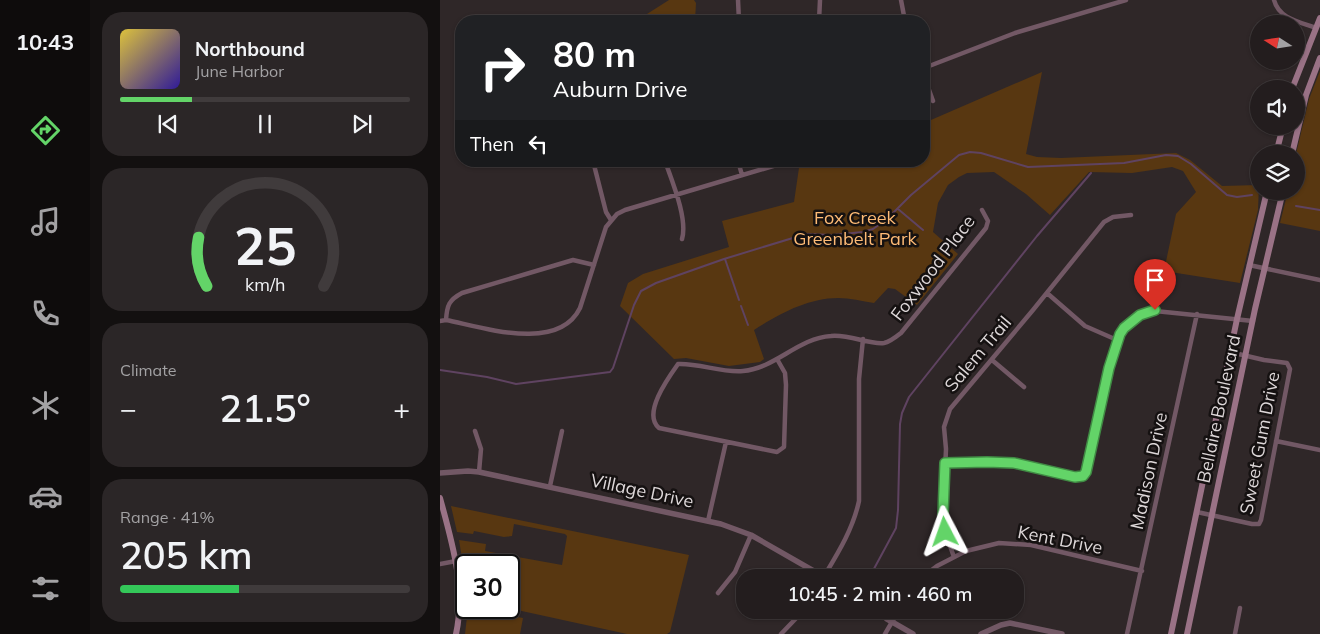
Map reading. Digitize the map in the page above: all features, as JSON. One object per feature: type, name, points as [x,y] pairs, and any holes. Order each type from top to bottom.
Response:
[{"type":"main road","points":[[1296,80],[1318,29],[1320,18]]},
{"type":"main road","points":[[1294,145],[1309,86],[1320,58]]},
{"type":"main road","name":"Bellaire Boulevard","points":[[1171,634],[1237,319],[1265,200]]},
{"type":"main road","name":"Bellaire Boulevard","points":[[1187,634],[1253,321],[1281,200]]},
{"type":"main road","points":[[440,498],[455,556]]},
{"type":"main road","points":[[456,634],[458,619]]},
{"type":"street","points":[[738,0],[739,15]]},
{"type":"street","points":[[819,15],[820,0]]},
{"type":"street","points":[[901,0],[904,15]]},
{"type":"street","points":[[930,66],[1015,34],[1126,0]]},
{"type":"street","points":[[1274,0],[1282,14],[1318,29]]},
{"type":"street","points":[[930,93],[933,101]]},
{"type":"street","points":[[595,167],[606,212],[611,220]]},
{"type":"street","points":[[668,167],[684,229],[682,240]]},
{"type":"street","points":[[740,167],[742,175]]},
{"type":"street","points":[[594,265],[573,260],[462,293],[453,299],[447,307],[443,320],[520,334],[568,325],[576,316],[594,265],[606,227],[617,214],[769,167]]},
{"type":"street","name":"Foxwood Place","points":[[863,339],[876,343],[886,343],[901,333],[986,228],[988,221],[982,210]]},
{"type":"street","name":"Salem Trail","points":[[954,557],[945,532],[943,514],[944,427],[947,416],[956,400],[992,360],[1104,222],[1113,217],[1131,215]]},
{"type":"street","points":[[1250,265],[1320,280]]},
{"type":"street","points":[[1046,293],[1086,326],[1117,340]]},
{"type":"street","points":[[945,463],[1014,463],[1075,477],[1083,476],[1086,472],[1109,368],[1117,340],[1124,328],[1140,315],[1155,310],[1253,321]]},
{"type":"street","name":"Madison Drive","points":[[1127,634],[1197,314]]},
{"type":"street","points":[[777,359],[785,372],[786,385],[784,447],[777,452],[659,428],[652,416],[657,398],[678,364],[730,372],[744,371],[760,368],[814,339],[831,336],[863,339],[859,379],[859,501],[853,524],[829,569]]},
{"type":"street","name":"Sweet Gum Drive","points":[[1197,512],[1252,524],[1258,524],[1261,520],[1290,370],[1287,363],[1230,352]]},
{"type":"street","points":[[992,360],[1024,387]]},
{"type":"street","points":[[475,430],[481,449],[479,472]]},
{"type":"street","points":[[550,486],[562,431]]},
{"type":"street","points":[[1276,441],[1320,450]]},
{"type":"street","points":[[708,521],[726,442]]},
{"type":"street","name":"Village Drive","points":[[440,473],[479,472],[730,526],[751,535],[811,569]]},
{"type":"street","points":[[718,593],[735,572],[751,535]]},
{"type":"street","name":"Kent Drive","points":[[933,569],[977,547],[999,543],[1031,545],[1142,571]]},
{"type":"street","points":[[440,564],[455,560]]},
{"type":"street","points":[[1235,634],[1240,608]]},
{"type":"street","points":[[781,634],[795,619]]},
{"type":"street","points":[[888,619],[913,634]]},
{"type":"street","points":[[886,634],[894,619]]},
{"type":"street","points":[[981,634],[1010,623],[1062,634]]},
{"type":"green space","points":[[669,0],[694,0],[696,3],[695,15],[645,15]]},
{"type":"green space","points":[[1320,71],[1320,231],[1280,223],[1286,200],[1305,200],[1305,145],[1298,145],[1300,135],[1305,135],[1305,116],[1309,99]]},
{"type":"green space","name":"Fox Creek Greenbelt Park","points":[[1042,72],[1026,154],[1037,157],[1061,158],[1176,153],[1190,160],[1222,186],[1250,185],[1250,200],[1258,200],[1258,210],[1240,283],[1164,271],[1176,214],[1196,192],[1183,171],[1172,167],[1132,173],[1089,172],[1050,215],[1026,194],[994,172],[967,173],[948,185],[938,203],[933,232],[958,254],[917,305],[895,289],[888,288],[874,303],[838,298],[805,304],[773,318],[754,330],[764,359],[760,362],[729,366],[686,358],[674,359],[620,306],[628,283],[643,274],[729,247],[722,221],[794,202],[799,167],[930,167],[930,120]]},
{"type":"green space","points":[[451,506],[689,555],[670,632],[667,634],[627,634],[520,611],[520,557],[562,565],[567,536],[565,534],[514,524],[512,536],[504,537],[474,531],[473,534],[457,532]]},
{"type":"green space","points":[[459,540],[486,544],[485,551],[502,554],[461,554]]},
{"type":"green space","points":[[523,618],[520,634],[465,634],[467,619]]},
{"type":"waterway","points":[[440,370],[487,377],[516,384],[610,372],[634,305],[641,291],[656,283],[724,259],[806,234],[832,235],[863,232],[873,229],[887,219],[911,195],[959,155],[970,152],[981,153],[1028,167],[1124,163],[1166,155],[1178,156],[1191,164],[1227,195],[1237,197],[1250,195]]},
{"type":"waterway","points":[[874,569],[896,528],[900,424],[902,413],[909,397],[1037,236],[1091,173]]},
{"type":"waterway","points":[[1296,206],[1320,210]]},
{"type":"waterway","points":[[898,209],[923,230]]},
{"type":"waterway","points":[[725,259],[739,300]]},
{"type":"waterway","points":[[741,306],[748,325]]},
{"type":"route","points":[[945,532],[943,514],[945,463],[1014,463],[1075,477],[1083,476],[1086,472],[1109,368],[1120,334],[1124,328],[1140,315],[1155,310]]}]
